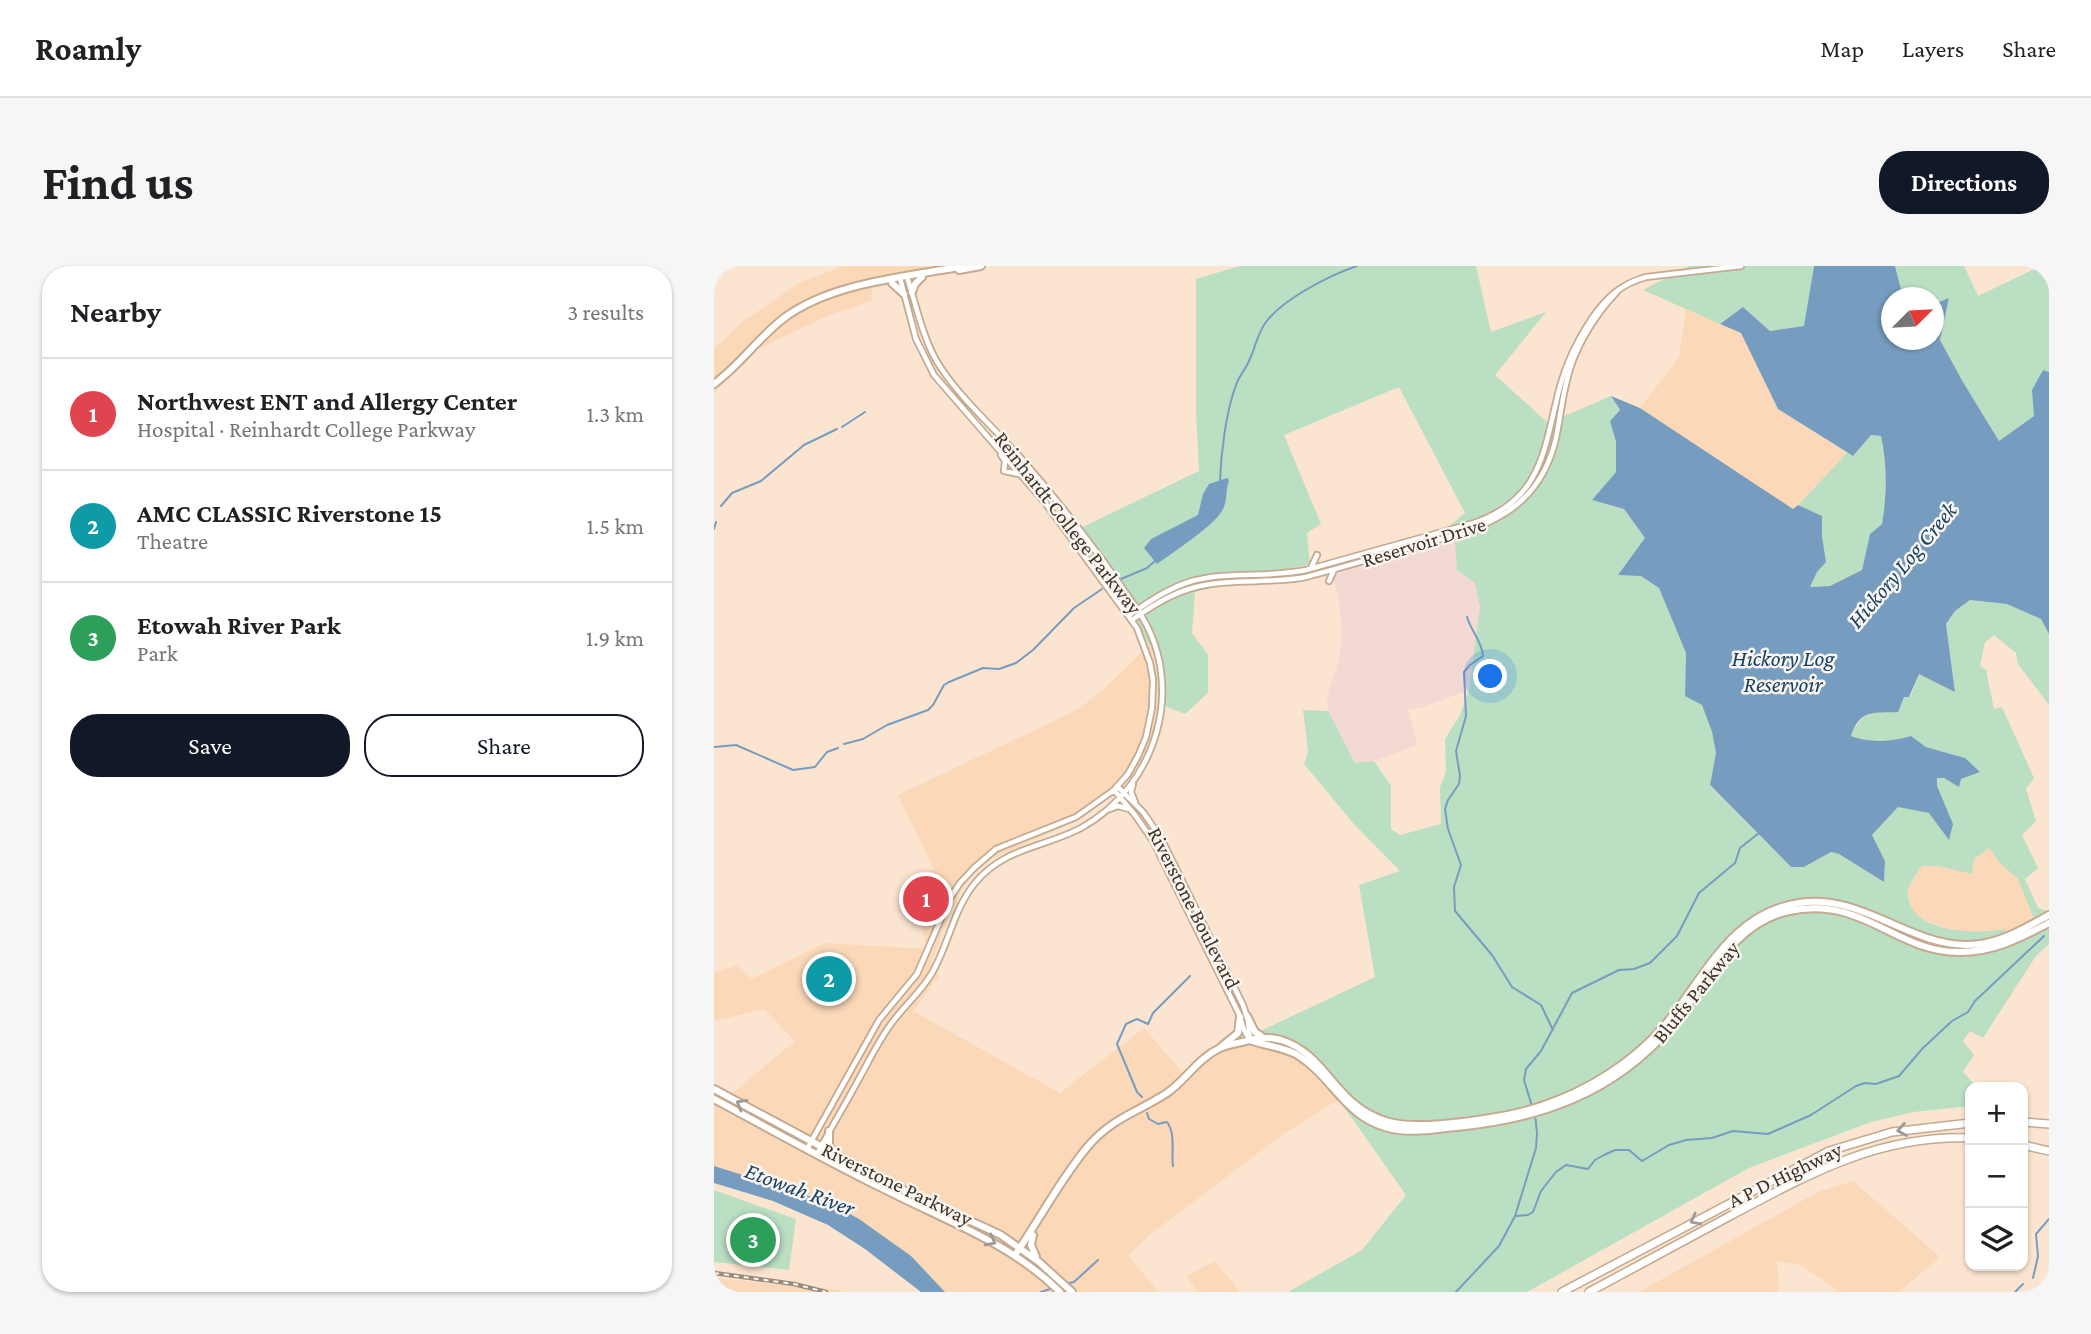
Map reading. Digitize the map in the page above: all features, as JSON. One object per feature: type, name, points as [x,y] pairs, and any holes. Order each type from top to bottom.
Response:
[{"type":"highway","points":[[2028,1122],[2049,1124]]},
{"type":"highway","name":"A P D Highway","points":[[1562,1292],[1829,1151],[1892,1132],[1965,1124]]},
{"type":"highway","points":[[1590,1292],[1837,1161],[1898,1144],[1965,1138]]},
{"type":"highway","points":[[2027,1145],[2049,1151]]},
{"type":"main road","points":[[714,384],[740,363],[785,317],[813,300],[833,293],[962,266]]},
{"type":"main road","points":[[833,293],[981,266]]},
{"type":"main road","points":[[912,292],[922,277]]},
{"type":"main road","points":[[892,283],[904,294]]},
{"type":"main road","name":"Bluffs Parkway","points":[[1250,1040],[1266,1037],[1297,1047],[1319,1063],[1351,1109],[1376,1125],[1406,1132],[1453,1124],[1490,1124],[1546,1111],[1610,1080],[1657,1042],[1727,950],[1750,929],[1786,912],[1823,908],[1847,912],[1920,945],[1958,952],[1997,947],[2049,915]]},
{"type":"main road","name":"Bluffs Parkway","points":[[2030,929],[2049,923]]},
{"type":"main road","points":[[1243,1016],[1255,1032],[1266,1037]]},
{"type":"main road","points":[[1015,1255],[1080,1156],[1101,1133],[1123,1116],[1169,1092],[1195,1066],[1238,1032],[1243,1016]]},
{"type":"main road","points":[[1218,1049],[1250,1040]]},
{"type":"main road","name":"Bluffs Parkway","points":[[1250,1040],[1290,1051],[1329,1081]]},
{"type":"main road","name":"Riverstone Parkway","points":[[714,1089],[809,1145]]},
{"type":"main road","name":"Riverstone Parkway","points":[[714,1099],[819,1150],[1015,1255],[1060,1292]]},
{"type":"main road","points":[[830,1131],[829,1145],[836,1155]]},
{"type":"main road","name":"Riverstone Parkway","points":[[819,1150],[836,1155],[991,1231],[1039,1262],[1072,1292]]},
{"type":"main road","points":[[1037,1223],[1031,1245],[1039,1262]]},
{"type":"street","name":"Reservoir Drive","points":[[1130,618],[1178,586],[1200,579],[1311,569],[1479,521],[1502,509],[1529,483],[1541,463],[1560,384],[1576,344],[1613,292],[1646,277],[1741,266]]},
{"type":"street","name":"Reinhardt College Parkway","points":[[819,1150],[890,1025],[933,971],[957,912],[978,880],[1010,855],[1078,829],[1122,796],[1135,780],[1152,750],[1162,711],[1162,681],[1153,641],[1139,612],[1046,489],[943,371],[927,340],[912,292],[904,279]]},
{"type":"street","name":"Reinhardt College Parkway","points":[[809,1145],[879,1020],[917,974],[950,898],[967,875],[996,849],[1076,817],[1115,788],[1138,756],[1146,737],[1152,708],[1153,680],[1142,637],[1023,476],[940,383],[930,368],[916,339],[904,294],[904,279]]},
{"type":"street","name":"Reservoir Drive","points":[[1156,601],[1202,585],[1289,580],[1473,530],[1500,518],[1523,500],[1549,461],[1568,376],[1578,351],[1595,321],[1622,288]]},
{"type":"street","points":[[989,437],[1005,461],[1004,471],[1023,476]]},
{"type":"street","points":[[1311,569],[1317,555]]},
{"type":"street","points":[[1329,581],[1336,568]]},
{"type":"street","points":[[1124,591],[1138,602],[1156,601]]},
{"type":"street","points":[[1153,641],[1147,616],[1156,601]]},
{"type":"street","points":[[1135,780],[1131,792],[1140,809]]},
{"type":"street","name":"Riverstone Boulevard","points":[[1115,788],[1155,846],[1243,1016]]},
{"type":"street","name":"Riverstone Boulevard","points":[[1122,796],[1140,809],[1163,842],[1243,1016],[1244,1030],[1250,1040]]},
{"type":"street","points":[[1106,810],[1118,806],[1131,810]]},
{"type":"shaded area","points":[[844,266],[953,266],[873,284],[871,301],[825,317],[746,355],[714,394],[714,349],[741,323],[797,284]]},
{"type":"shaded area","points":[[1686,309],[1741,333],[1778,409],[1847,453],[1793,510],[1640,408],[1679,357]]},
{"type":"shaded area","points":[[1455,540],[1457,569],[1475,583],[1480,607],[1469,690],[1408,710],[1417,745],[1374,761],[1355,763],[1328,711],[1327,696],[1342,640],[1339,601],[1333,578],[1338,572]]},
{"type":"shaded area","points":[[1149,645],[1157,649],[1162,705],[1145,758],[1103,803],[1062,828],[993,858],[968,879],[950,912],[932,961],[939,976],[913,1011],[1060,1093],[1144,1028],[1182,1072],[1224,1042],[1252,1035],[1284,1041],[1301,1050],[1323,1071],[1338,1100],[1283,1134],[1151,1234],[1128,1255],[1158,1292],[937,1292],[891,1253],[714,1172],[714,1104],[717,1106],[795,1041],[764,1009],[714,1021],[714,973],[736,965],[752,979],[825,943],[927,949],[916,897],[906,893],[913,882],[934,869],[898,795],[1077,710],[1102,691]]},
{"type":"shaded area","points":[[1989,847],[2000,863],[2018,879],[2035,918],[2006,934],[2004,929],[1987,933],[1950,930],[1922,919],[1911,909],[1908,888],[1921,866],[1938,866],[1972,873],[1974,859]]},
{"type":"shaded area","points":[[1853,1181],[1940,1257],[1899,1292],[1836,1292],[1801,1265],[1777,1261],[1779,1292],[1639,1292],[1818,1192]]},
{"type":"shaded area","points":[[1215,1261],[1240,1292],[1197,1292],[1187,1276]]},
{"type":"shaded area","points":[[714,1278],[839,1290],[842,1292],[714,1292]]},
{"type":"green space","points":[[1240,266],[1476,266],[1491,332],[1546,312],[1495,375],[1548,423],[1611,396],[1620,411],[1610,421],[1616,442],[1616,472],[1592,500],[1624,509],[1645,538],[1641,576],[1659,588],[1686,653],[1685,695],[1702,705],[1712,732],[1716,753],[1710,786],[1791,867],[1804,867],[1831,852],[1839,854],[1884,882],[1885,861],[1872,835],[1898,807],[1930,812],[1949,839],[1951,820],[1939,794],[1937,778],[1961,779],[1979,772],[1965,758],[1926,747],[1911,736],[1881,741],[1851,736],[1865,716],[1900,705],[1904,696],[1910,697],[1919,674],[1955,691],[1946,624],[1955,611],[1970,600],[2007,604],[2041,619],[2049,634],[2049,705],[2018,664],[2016,653],[1994,635],[1985,642],[1980,666],[1986,670],[1994,709],[2002,707],[2034,778],[2026,789],[2036,821],[2022,835],[2038,868],[2025,879],[2038,908],[2049,912],[2049,944],[2036,956],[1983,1038],[1970,1031],[1963,1041],[1974,1055],[1963,1072],[1972,1082],[1965,1082],[1965,1107],[1914,1112],[1871,1122],[1749,1168],[1527,1292],[1288,1292],[1362,1250],[1406,1195],[1339,1100],[1323,1071],[1301,1050],[1284,1041],[1252,1035],[1375,977],[1359,885],[1400,871],[1353,823],[1304,764],[1308,751],[1303,710],[1328,711],[1355,763],[1374,761],[1391,786],[1391,829],[1400,835],[1441,824],[1440,787],[1446,772],[1445,739],[1460,715],[1469,690],[1480,607],[1475,583],[1457,570],[1455,541],[1448,527],[1465,513],[1399,387],[1284,435],[1321,524],[1307,533],[1310,564],[1195,592],[1192,633],[1208,655],[1208,693],[1185,714],[1162,705],[1157,649],[1149,645],[1122,598],[1070,533],[1199,471],[1196,279]],"holes":[[[1989,848],[2000,863],[2018,879],[2034,919],[2006,934],[2005,929],[1977,932],[1945,928],[1918,916],[1910,905],[1908,891],[1922,866],[1938,866],[1972,874],[1974,859]]]},
{"type":"green space","points":[[1689,266],[1814,266],[1805,326],[1770,331],[1743,307],[1720,324],[1643,290]]},
{"type":"green space","points":[[1895,266],[1964,266],[1978,296],[2041,266],[2049,266],[2049,372],[2043,370],[2034,416],[1999,441],[1944,347],[1944,322],[1949,299],[1944,301],[1944,287],[1900,287]]},
{"type":"green space","points":[[1871,435],[1881,436],[1883,447],[1885,491],[1882,524],[1870,534],[1862,570],[1830,586],[1809,587],[1826,562],[1822,516],[1798,505],[1847,453],[1853,456]]},
{"type":"green space","points":[[714,1190],[796,1219],[789,1270],[714,1262]]},
{"type":"water","name":"Hickory Log Reservoir","points":[[1814,266],[1895,266],[1900,287],[1881,287],[1881,350],[1944,350],[1944,347],[1999,441],[2034,416],[2032,390],[2043,370],[2049,372],[2049,634],[2041,619],[2007,604],[1970,600],[1955,611],[1946,624],[1955,692],[1919,674],[1909,697],[1904,697],[1898,712],[1868,714],[1855,727],[1851,736],[1865,740],[1897,740],[1911,736],[1926,747],[1965,758],[1980,772],[1961,779],[1959,787],[1944,778],[1937,778],[1937,786],[1953,824],[1949,840],[1929,813],[1898,807],[1872,835],[1885,861],[1884,882],[1839,854],[1831,852],[1804,867],[1791,867],[1710,785],[1716,753],[1712,732],[1702,705],[1685,696],[1686,653],[1659,588],[1641,576],[1618,575],[1645,538],[1624,509],[1592,500],[1616,472],[1616,442],[1610,421],[1620,410],[1611,396],[1640,408],[1793,509],[1798,505],[1822,516],[1826,562],[1817,572],[1810,587],[1830,586],[1862,570],[1870,534],[1882,524],[1884,513],[1885,469],[1881,436],[1871,435],[1853,456],[1778,409],[1741,333],[1720,324],[1743,307],[1770,331],[1804,326]]},
{"type":"water","name":"Hickory Log Reservoir","points":[[1949,298],[1944,321],[1944,300]]},
{"type":"water","points":[[1227,478],[1226,500],[1220,514],[1157,564],[1144,548],[1151,539],[1198,515],[1203,494],[1209,484]]},
{"type":"water","name":"Etowah River","points":[[714,1166],[828,1202],[859,1219],[911,1256],[945,1292],[921,1292],[865,1249],[828,1225],[773,1201],[714,1183]]},
{"type":"waterway","points":[[1220,481],[1232,396],[1266,322],[1295,297],[1334,275],[1357,266]]},
{"type":"waterway","points":[[842,427],[865,412]]},
{"type":"waterway","points":[[721,506],[732,493],[761,481],[804,445],[837,429]]},
{"type":"waterway","points":[[714,529],[716,522]]},
{"type":"waterway","points":[[1121,579],[1147,568],[1156,560]]},
{"type":"waterway","points":[[844,744],[863,739],[887,725],[928,710],[944,685],[949,682],[983,668],[999,669],[1016,663],[1033,650],[1074,608],[1102,589]]},
{"type":"waterway","points":[[1467,617],[1483,656],[1464,672],[1466,716],[1456,751],[1459,784],[1445,809],[1448,829],[1461,865],[1454,887],[1455,911],[1492,955],[1512,987],[1541,1005],[1553,1030]]},
{"type":"waterway","points":[[714,747],[736,745],[793,770],[815,767],[827,752],[838,748]]},
{"type":"waterway","name":"Hickory Log Creek","points":[[1532,1106],[1524,1080],[1526,1069],[1541,1051],[1572,993],[1619,970],[1634,969],[1650,963],[1677,936],[1699,893],[1735,863],[1740,848],[1759,833]]},
{"type":"waterway","points":[[1516,1216],[1533,1212],[1541,1191],[1556,1172],[1566,1165],[1588,1169],[1595,1160],[1615,1150],[1629,1150],[1642,1161],[1669,1145],[1686,1140],[1712,1138],[1733,1131],[1768,1134],[1811,1115],[1856,1086],[1876,1084],[1899,1076],[1923,1048],[1952,1021],[1968,1012],[1975,1001],[2044,936]]},
{"type":"waterway","points":[[1142,1097],[1137,1092],[1117,1044],[1126,1024],[1137,1019],[1148,1024],[1153,1013],[1190,976]]},
{"type":"waterway","points":[[1147,1113],[1149,1119],[1158,1124],[1167,1122],[1170,1127],[1173,1166]]},
{"type":"waterway","name":"Hickory Log Creek","points":[[1456,1292],[1499,1246],[1515,1216],[1536,1148],[1535,1114]]},
{"type":"waterway","points":[[2033,1278],[2038,1256],[2036,1234],[2049,1219]]},
{"type":"waterway","points":[[1065,1284],[1074,1282],[1098,1260]]},
{"type":"waterway","points":[[2015,1292],[2023,1284]]},
{"type":"waterway","points":[[1041,1292],[1053,1288]]},
{"type":"railway","points":[[714,1273],[794,1284],[826,1292]]},
{"type":"place","name":"Northwest ENT and Allergy Center","points":[[926,899]]},
{"type":"place","name":"AMC CLASSIC Riverstone 15","points":[[829,979]]},
{"type":"place","name":"Etowah River Park","points":[[753,1240]]}]
